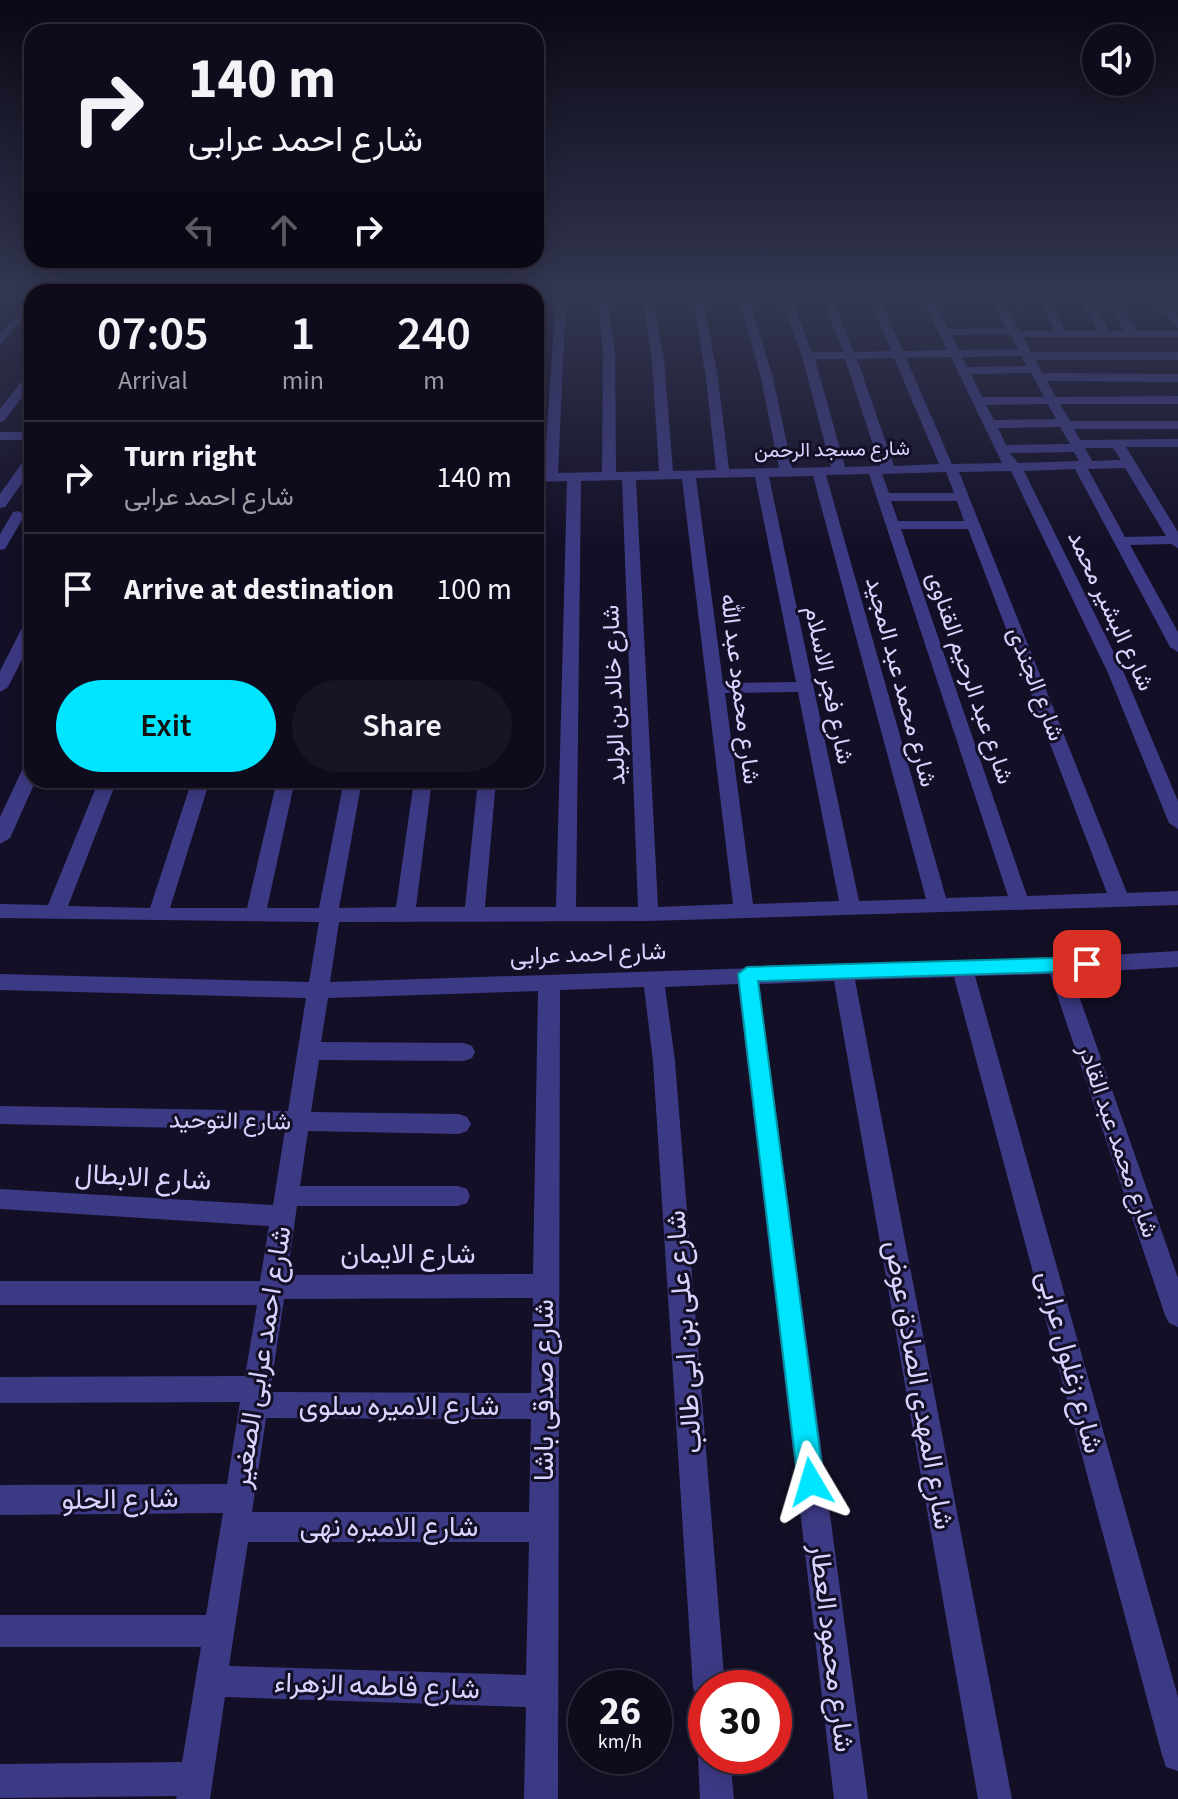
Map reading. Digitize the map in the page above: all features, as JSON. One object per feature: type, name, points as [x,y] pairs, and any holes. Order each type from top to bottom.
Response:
[{"type":"street","points":[[551,477],[556,379]]},
{"type":"street","points":[[609,379],[609,475]]},
{"type":"street","points":[[659,379],[666,473]]},
{"type":"street","points":[[712,379],[723,472]]},
{"type":"street","points":[[767,379],[786,471]]},
{"type":"street","points":[[814,379],[839,470]]},
{"type":"street","name":"شارع عبد الرحيم القناوى","points":[[856,379],[881,470],[884,497],[1020,903]]},
{"type":"street","name":"شارع الجندى","points":[[909,379],[963,497],[1120,900]]},
{"type":"street","name":"شارع البشير محمد","points":[[967,379],[1116,673],[1178,823]]},
{"type":"street","points":[[1040,379],[1077,446],[1120,541],[1178,647]]},
{"type":"street","points":[[0,418],[24,386]]},
{"type":"street","points":[[978,401],[1178,400]]},
{"type":"street","points":[[989,424],[1178,425]]},
{"type":"street","points":[[0,436],[24,436]]},
{"type":"street","points":[[1117,443],[1177,541]]},
{"type":"street","points":[[1002,449],[1117,443],[1175,447]]},
{"type":"street","name":"شارع مسجد الرحمن","points":[[544,477],[1129,464]]},
{"type":"street","name":"شارع محمد عبد المجيد","points":[[818,470],[938,905]]},
{"type":"street","points":[[0,504],[24,471]]},
{"type":"street","name":"شارع فجر الاسلام","points":[[761,471],[850,908]]},
{"type":"street","name":"شارع محمود عبد الله","points":[[688,472],[744,911]]},
{"type":"street","name":"شارع خالد بن الوليد","points":[[629,474],[648,914]]},
{"type":"street","points":[[566,915],[574,477]]},
{"type":"street","points":[[884,497],[963,497]]},
{"type":"street","points":[[0,514],[24,515]]},
{"type":"street","points":[[0,546],[24,516]]},
{"type":"street","points":[[893,525],[974,525]]},
{"type":"street","points":[[1120,541],[1177,541]]},
{"type":"street","points":[[0,687],[24,640]]},
{"type":"street","points":[[715,688],[805,687]]},
{"type":"street","points":[[0,838],[24,786]]},
{"type":"street","points":[[55,912],[105,788]]},
{"type":"street","points":[[158,915],[198,788]]},
{"type":"street","points":[[255,915],[284,788]]},
{"type":"street","name":"شارع احمد عرابى الصغير","points":[[194,1789],[320,990],[329,915],[352,788]]},
{"type":"street","points":[[405,915],[422,788]]},
{"type":"street","points":[[474,915],[486,788]]},
{"type":"street","name":"شارع احمد عرابى","points":[[0,911],[158,915],[566,915],[1178,898]]},
{"type":"street","name":"شارع احمد عرابى","points":[[0,982],[320,990],[843,971],[1176,964]]},
{"type":"street","name":"شارع محمد عبد القادر","points":[[1058,966],[1178,1315]]},
{"type":"street","name":"شارع زغلول عرابى","points":[[962,969],[1178,1755]]},
{"type":"street","name":"شارع المهدى الصادق عوض","points":[[843,971],[995,1799]]},
{"type":"street","name":"شارع محمود العطار","points":[[747,974],[851,1799]]},
{"type":"street","name":"شارع على بن ابى طالب","points":[[653,977],[664,1061],[708,1670]]},
{"type":"street","name":"شارع صدقى باشا","points":[[541,1799],[549,981]]},
{"type":"street","points":[[309,1051],[464,1052]]},
{"type":"street","name":"شارع التوحيد","points":[[0,1115],[459,1124]]},
{"type":"street","name":"شارع الابطال","points":[[0,1199],[284,1206],[458,1196]]},
{"type":"street","name":"شارع الايمان","points":[[0,1293],[545,1286]]},
{"type":"street","name":"شارع الاميره سلوى","points":[[0,1390],[544,1406]]},
{"type":"street","name":"شارع الحلو","points":[[0,1500],[239,1498]]},
{"type":"street","name":"شارع الاميره نهى","points":[[235,1527],[543,1527]]},
{"type":"street","points":[[0,1631],[219,1631]]},
{"type":"street","name":"شارع فاطمه الزهراء","points":[[211,1681],[542,1691]]},
{"type":"street","points":[[715,1774],[717,1799]]},
{"type":"street","points":[[0,1781],[194,1789]]},
{"type":"route","points":[[811,1482],[747,974],[1087,964]]}]
